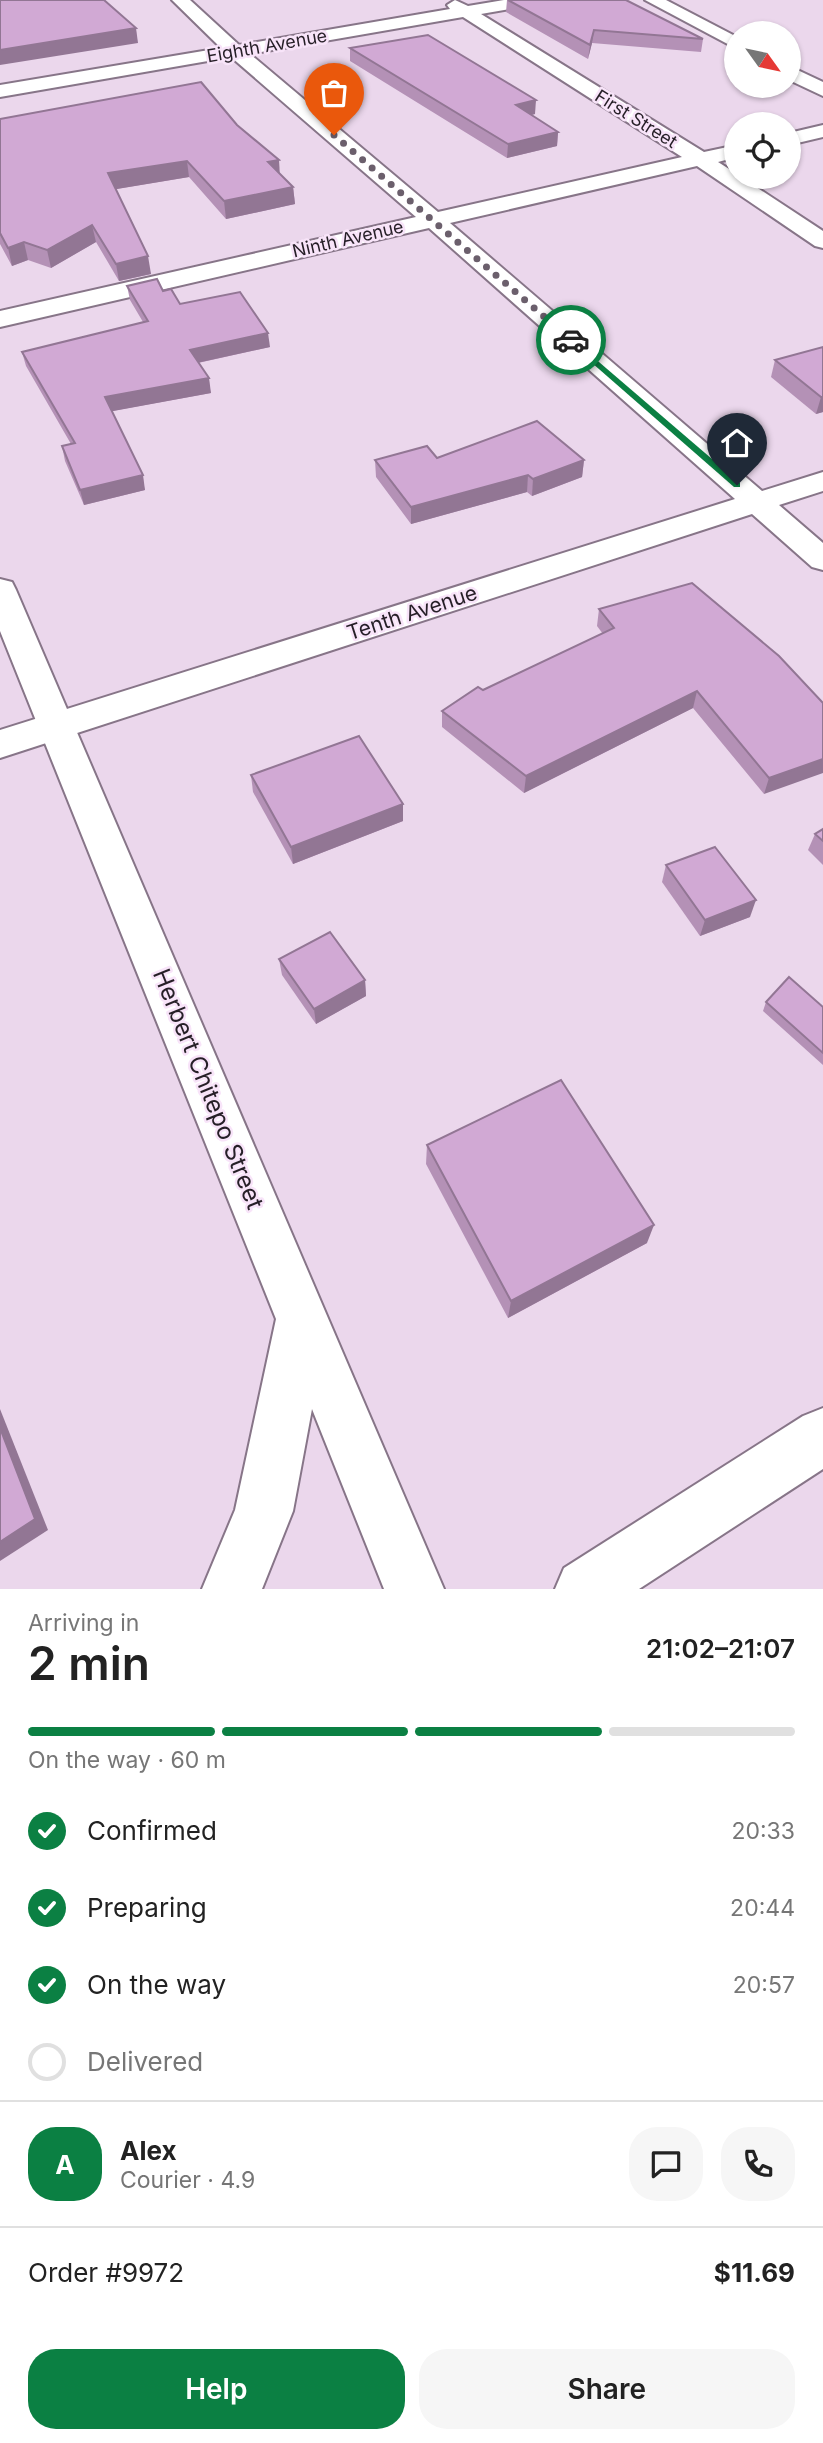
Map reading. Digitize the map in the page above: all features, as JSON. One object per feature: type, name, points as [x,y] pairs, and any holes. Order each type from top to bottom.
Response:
[{"type":"street","points":[[180,0],[235,51],[433,219],[823,560]]},
{"type":"street","name":"First Street","points":[[447,0],[700,159],[823,241]]},
{"type":"street","name":"Eighth Avenue","points":[[0,91],[534,0]]},
{"type":"street","points":[[653,0],[724,37]]},
{"type":"street","points":[[802,79],[823,90]]},
{"type":"street","points":[[801,136],[823,131]]},
{"type":"street","name":"Ninth Avenue","points":[[0,319],[724,154]]},
{"type":"street","name":"Tenth Avenue","points":[[0,744],[823,481]]},
{"type":"street","name":"Herbert Chitepo Street","points":[[0,590],[414,1589]]},
{"type":"street","points":[[232,1589],[264,1511],[302,1318]]},
{"type":"street","points":[[585,1589],[823,1436]]},
{"type":"building","points":[[0,0],[104,0],[136,28],[0,50]]},
{"type":"building","points":[[508,0],[626,0],[703,39],[594,30],[590,45]]},
{"type":"building","points":[[428,35],[536,100],[516,105],[558,132],[508,144],[350,48]]},
{"type":"building","points":[[201,82],[237,125],[279,160],[268,162],[293,187],[224,201],[187,161],[108,173],[148,256],[116,264],[92,225],[47,250],[24,242],[8,248],[0,233],[0,119]]},
{"type":"building","points":[[157,279],[163,291],[171,289],[180,304],[240,292],[268,333],[190,350],[209,378],[105,397],[143,475],[80,490],[62,446],[75,443],[22,352],[148,321],[127,286]]},
{"type":"building","points":[[823,347],[823,397],[821,397],[775,360]]},
{"type":"building","points":[[537,421],[584,460],[533,479],[528,475],[411,507],[375,460],[427,446],[437,458]]},
{"type":"building","points":[[692,583],[779,656],[823,703],[823,759],[769,778],[697,691],[526,776],[442,711],[478,687],[483,690],[614,628],[599,609]]},
{"type":"building","points":[[359,736],[403,804],[291,847],[251,775]]},
{"type":"building","points":[[823,829],[823,841],[815,834]]},
{"type":"building","points":[[715,847],[756,900],[705,920],[666,865]]},
{"type":"building","points":[[330,932],[365,980],[314,1009],[279,959]]},
{"type":"building","points":[[789,977],[823,1007],[823,1053],[766,1002]]},
{"type":"building","points":[[561,1080],[654,1225],[511,1301],[427,1145]]},
{"type":"building","points":[[0,1428],[35,1519],[0,1542]]},
{"type":"way so far","points":[[334,135],[571,340]]},
{"type":"route","points":[[571,340],[737,485]]}]
